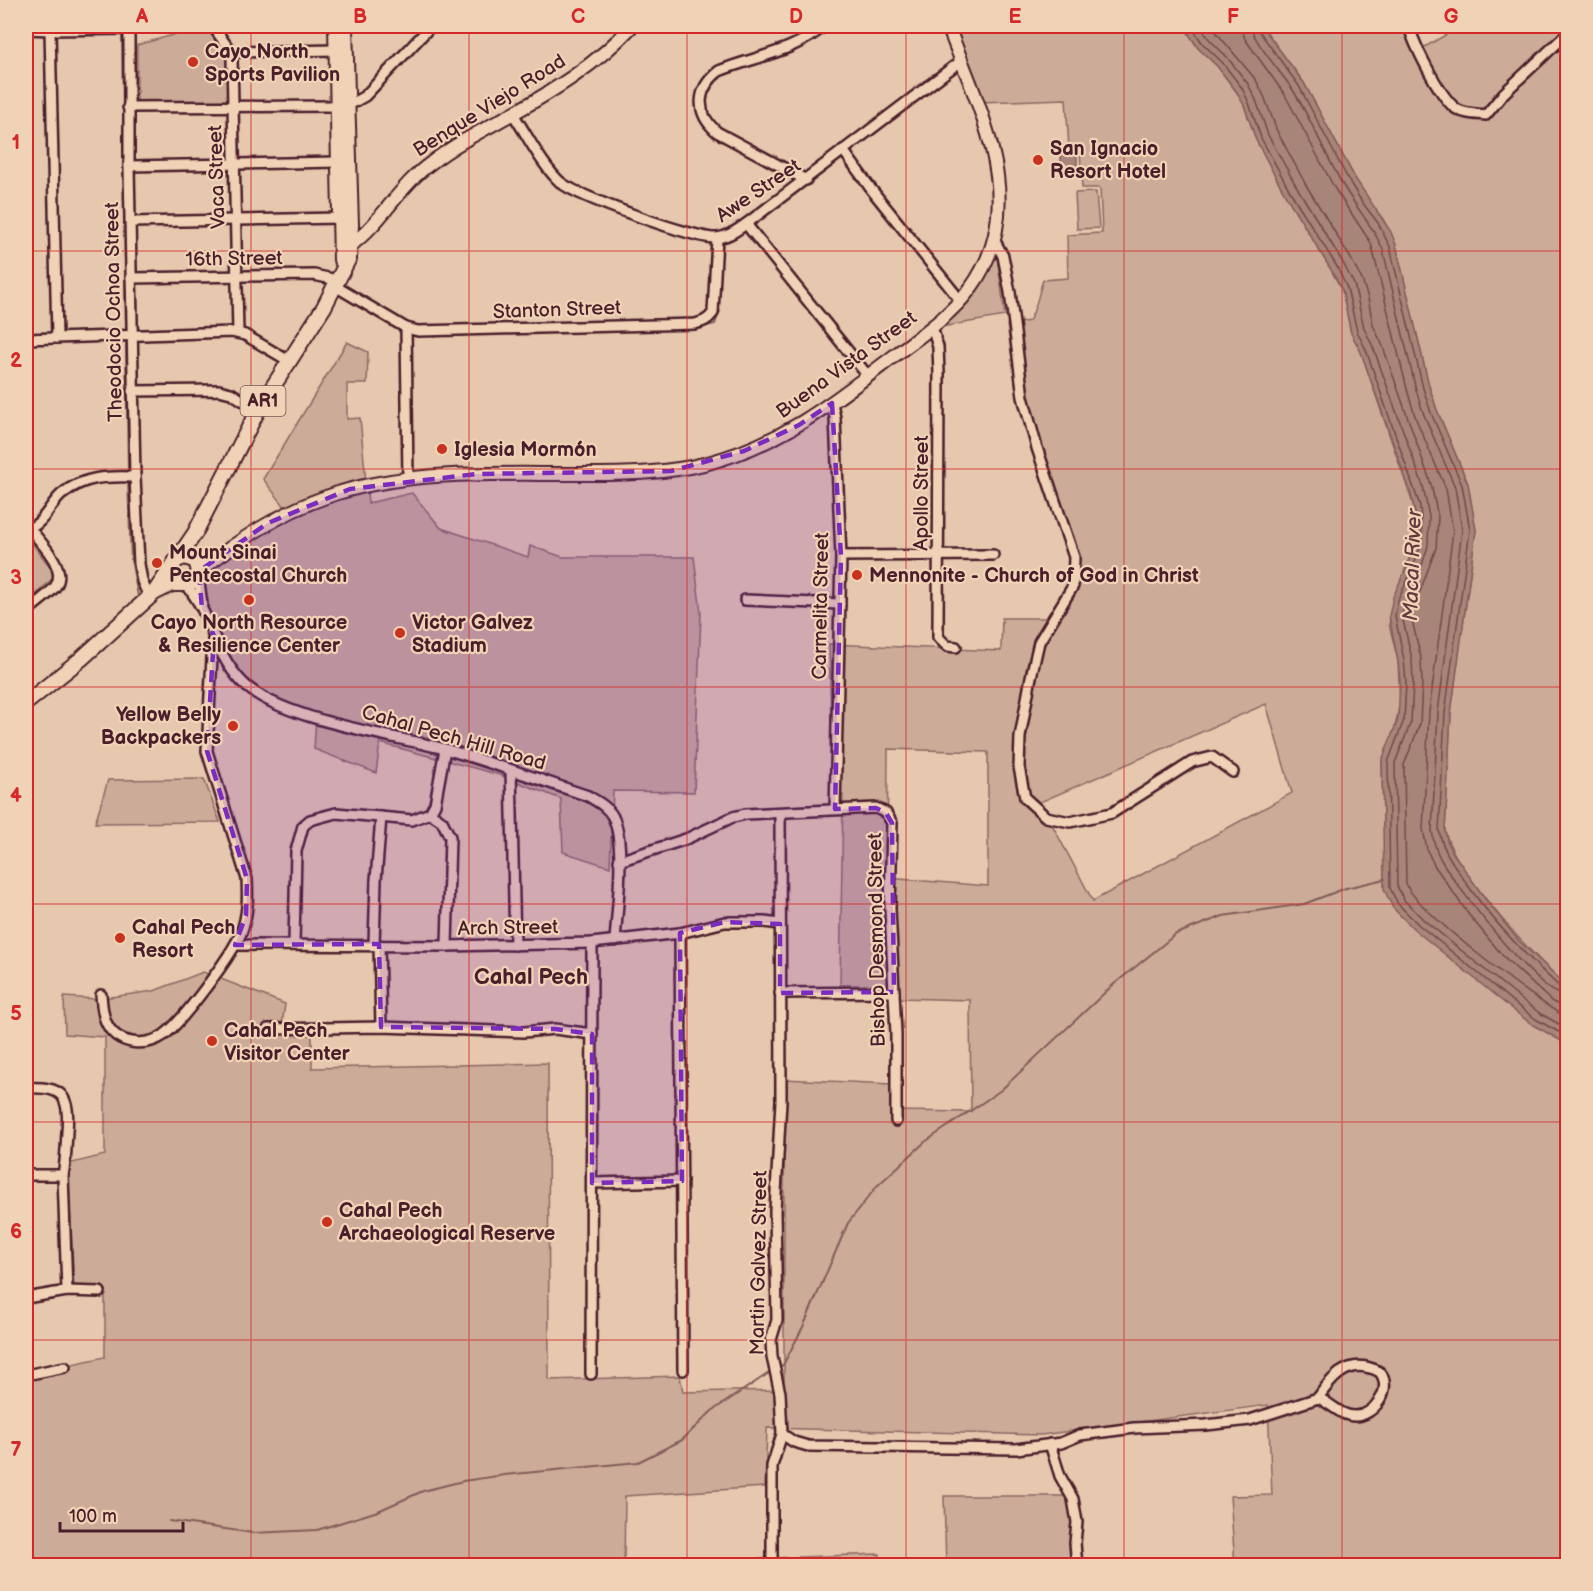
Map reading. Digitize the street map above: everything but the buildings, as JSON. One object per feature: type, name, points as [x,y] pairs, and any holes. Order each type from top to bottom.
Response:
[{"type":"highway","name":"AR1","points":[[26,703],[81,659],[152,595],[195,532],[258,410],[346,264],[351,244],[336,26]]},
{"type":"highway","name":"AR1","points":[[337,280],[342,246],[339,162],[345,26]]},
{"type":"highway","name":"AR1","points":[[152,595],[192,573],[192,548],[195,532]]},
{"type":"highway","points":[[185,557],[192,573],[172,575],[175,562],[185,557]]},
{"type":"main road","name":"Benque Viejo Road","points":[[351,244],[370,229],[416,174],[459,145],[585,69],[632,26]]},
{"type":"main road","name":"Buena Vista Street","points":[[192,573],[276,518],[324,497],[350,489],[408,479],[476,474],[631,474],[671,471],[707,464],[744,451],[800,425],[832,403],[932,327],[960,300],[978,277],[995,241],[1000,202],[998,176],[986,127],[948,26]]},
{"type":"street","points":[[213,26],[231,52],[336,50]]},
{"type":"street","points":[[128,107],[343,106],[365,96],[431,26]]},
{"type":"street","points":[[806,180],[717,132],[702,112],[702,93],[711,77],[719,71],[777,53],[805,39],[824,26]]},
{"type":"street","points":[[1409,26],[1419,54],[1451,104],[1461,111],[1486,115],[1504,93],[1568,33]]},
{"type":"street","points":[[26,28],[50,30],[129,27]]},
{"type":"street","name":"Theodocio Ochoa Street","points":[[129,27],[128,107],[135,477],[139,564],[142,580],[152,595]]},
{"type":"street","points":[[50,30],[57,338]]},
{"type":"street","name":"Vaca Street","points":[[231,52],[238,333]]},
{"type":"street","name":"Awe Street","points":[[513,114],[548,167],[568,188],[594,200],[692,235],[717,238],[728,235],[746,224],[961,60]]},
{"type":"street","points":[[843,150],[871,189],[960,300]]},
{"type":"street","points":[[129,166],[339,162]]},
{"type":"street","points":[[130,222],[340,218]]},
{"type":"street","points":[[746,224],[868,376]]},
{"type":"street","name":"Stanton Street","points":[[337,280],[406,328],[418,331],[703,322],[710,318],[715,306],[717,238]]},
{"type":"street","points":[[995,241],[1003,256],[1010,292],[1023,397],[1037,448],[1074,557],[1073,586],[1039,642],[1031,677],[1020,737],[1019,757],[1025,798],[1046,817],[1070,822],[1112,813],[1192,762],[1212,758],[1233,772]]},
{"type":"street","name":"16th Street","points":[[131,278],[314,274],[337,280]]},
{"type":"street","name":"Apollo Street","points":[[932,327],[938,347],[939,373],[938,637],[946,646],[956,647]]},
{"type":"street","points":[[406,328],[408,479]]},
{"type":"street","points":[[26,339],[238,333],[289,361]]},
{"type":"street","points":[[132,391],[219,390],[231,393],[258,410]]},
{"type":"street","name":"Carmelita Street","points":[[832,403],[835,418],[841,556],[835,809]]},
{"type":"street","points":[[26,612],[55,586],[58,579],[55,562],[28,529],[37,524],[63,494],[82,482],[100,476],[135,477]]},
{"type":"street","points":[[841,556],[993,555]]},
{"type":"street","name":"Cahal Pech Hill Road","points":[[192,573],[202,609],[223,654],[243,682],[254,692],[277,704],[312,716],[445,749],[588,796],[603,804],[612,814],[616,826],[619,861],[615,941]]},
{"type":"street","name":"Cahal Pech Hill Road","points":[[192,573],[202,609]]},
{"type":"street","points":[[745,600],[840,604]]},
{"type":"street","points":[[101,995],[103,1014],[113,1033],[123,1040],[134,1043],[155,1040],[177,1022],[235,945],[246,915],[247,879],[207,750],[214,636]]},
{"type":"street","points":[[294,944],[297,851],[299,834],[303,826],[310,820],[336,813],[412,820],[430,813],[435,804],[445,749]]},
{"type":"street","points":[[511,770],[514,945]]},
{"type":"street","name":"Bishop Desmond Street","points":[[619,861],[686,839],[733,817],[746,814],[876,808],[886,813],[892,824],[890,909],[896,1121]]},
{"type":"street","points":[[430,813],[442,821],[450,837],[447,946]]},
{"type":"street","name":"Martin Galvez Street","points":[[772,1566],[772,1466],[782,1434],[780,1393],[772,1357],[771,1340],[777,1320],[775,1210],[781,1101],[780,813]]},
{"type":"street","points":[[381,817],[376,880],[376,945],[381,1027]]},
{"type":"street","name":"Arch Street","points":[[235,945],[447,946],[592,943],[680,933],[725,922],[780,924]]},
{"type":"street","points":[[680,933],[683,1370]]},
{"type":"street","points":[[591,1374],[592,943]]},
{"type":"street","points":[[780,993],[894,992]]},
{"type":"street","points":[[268,1029],[381,1027],[524,1032],[555,1029],[592,1034]]},
{"type":"street","points":[[26,1088],[52,1089],[60,1093],[65,1098],[69,1113],[63,1175],[67,1291]]},
{"type":"street","points":[[26,1175],[63,1175]]},
{"type":"street","points":[[592,1183],[682,1181]]},
{"type":"street","points":[[26,1298],[67,1291],[100,1292]]},
{"type":"street","points":[[26,1375],[65,1366]]},
{"type":"street","points":[[782,1434],[794,1442],[808,1446],[1017,1449],[1061,1443],[1080,1435],[1102,1432],[1250,1420],[1317,1398],[1337,1374],[1352,1366],[1366,1366],[1382,1375],[1384,1389],[1380,1401],[1370,1411],[1357,1416],[1344,1414],[1325,1400],[1317,1398]]},
{"type":"street","points":[[1050,1444],[1060,1476],[1073,1499],[1077,1522],[1077,1566]]},
{"type":"highlighted area","points":[[832,403],[841,556],[835,809],[876,808],[886,813],[892,823],[894,992],[780,993],[780,924],[725,922],[680,933],[682,1181],[592,1183],[592,1034],[555,1029],[381,1027],[379,944],[235,945],[246,915],[247,879],[207,751],[214,636],[202,609],[199,571],[268,523],[350,489],[476,474],[671,471],[744,451],[799,425]]},
{"type":"shaded area","points":[[205,26],[229,59],[230,104],[137,105],[137,45]]},
{"type":"shaded area","points":[[954,26],[1184,26],[1198,48],[1217,66],[1236,91],[1244,105],[1256,140],[1286,196],[1342,290],[1351,333],[1361,352],[1414,507],[1415,542],[1389,624],[1398,661],[1400,703],[1394,731],[1382,761],[1383,827],[1549,1034],[1567,1044],[1567,1565],[1235,1565],[1230,1496],[1272,1495],[1268,1405],[1041,1435],[767,1428],[765,1487],[625,1496],[624,1565],[26,1565],[26,1374],[105,1357],[105,1291],[74,1287],[68,1164],[105,1155],[105,1037],[65,1034],[64,997],[96,999],[154,991],[203,972],[285,1004],[281,1031],[312,1032],[312,1068],[548,1063],[549,1380],[680,1376],[683,1392],[784,1390],[784,1079],[891,1084],[892,1111],[971,1112],[970,1000],[899,998],[897,985],[840,985],[843,795],[833,795],[829,644],[1001,651],[1002,618],[1046,618],[1070,595],[1072,556],[1038,450],[1020,404],[1007,325],[1029,321],[1043,280],[1068,278],[1067,235],[1102,233],[1100,188],[1082,188],[1080,149],[1069,148],[1066,99],[980,102]],"holes":[[[1266,704],[1292,793],[1093,901],[1040,802]],[[888,749],[988,752],[988,886],[887,878]]]},
{"type":"shaded area","points":[[1262,26],[1407,26],[1418,51],[1461,26],[1567,26],[1567,986],[1495,911],[1453,852],[1447,838],[1445,831],[1451,713],[1476,530],[1468,484],[1429,386],[1396,245],[1383,219],[1367,199],[1355,178],[1304,83]]},
{"type":"shaded area","points":[[1096,192],[1099,228],[1077,229],[1075,193]]},
{"type":"shaded area","points":[[995,240],[1005,316],[929,329],[965,295]]},
{"type":"shaded area","points":[[347,342],[368,352],[367,384],[347,384],[347,419],[360,418],[368,503],[412,493],[441,528],[528,557],[530,546],[563,557],[694,557],[701,613],[694,792],[613,791],[610,867],[563,852],[561,799],[500,775],[380,743],[376,773],[314,749],[316,717],[251,694],[210,639],[198,612],[208,606],[204,596],[204,577],[227,557],[219,548],[286,508],[263,479]]},
{"type":"shaded area","points":[[26,535],[56,575],[26,604]]},
{"type":"shaded area","points":[[204,779],[220,822],[95,823],[108,780]]},
{"type":"shaded area","points":[[944,1496],[1073,1496],[1072,1565],[946,1565]]},
{"type":"shaded area","points":[[880,1554],[880,1566],[672,1566],[772,1558]]},
{"type":"water","name":"Macal River","points":[[1184,26],[1262,26],[1304,83],[1355,178],[1391,232],[1396,245],[1429,386],[1468,484],[1476,530],[1451,713],[1445,831],[1453,853],[1486,900],[1519,941],[1567,986],[1567,1044],[1533,1025],[1513,1010],[1415,930],[1393,908],[1384,889],[1382,761],[1398,719],[1400,682],[1389,616],[1393,597],[1415,542],[1416,517],[1410,491],[1361,352],[1351,333],[1342,290],[1286,196],[1256,140],[1244,105],[1236,91],[1217,66],[1198,48]]},
{"type":"water","points":[[1077,152],[1077,174],[1061,175],[1061,153]]},
{"type":"waterway","points":[[122,36],[126,332]]},
{"type":"waterway","points":[[697,328],[715,324],[720,311]]},
{"type":"waterway","points":[[401,330],[402,342]]},
{"type":"waterway","points":[[126,338],[128,470]]},
{"type":"waterway","points":[[128,481],[131,559],[138,596]]},
{"type":"waterway","points":[[101,482],[128,482]]},
{"type":"waterway","points":[[61,502],[90,484]]},
{"type":"waterway","points":[[785,915],[785,821],[791,816]]},
{"type":"waterway","points":[[777,1368],[783,1365],[804,1325],[848,1223],[877,1186],[925,1142],[1001,1090],[1113,985],[1176,934],[1223,916],[1304,904],[1346,888],[1385,879]]},
{"type":"waterway","points":[[169,1521],[253,1533],[317,1530],[378,1511],[423,1491],[463,1481],[638,1462],[682,1440],[712,1411],[772,1371]]},
{"type":"place","name":"Cayo North Sports Pavilion","points":[[193,62]]},
{"type":"place","name":"San Ignacio Resort Hotel","points":[[1038,160]]},
{"type":"place","name":"Iglesia Mormón","points":[[442,449]]},
{"type":"place","name":"Mount Sinai Pentecostal Church","points":[[157,563]]},
{"type":"place","name":"Mennonite - Church of God in Christ","points":[[857,575]]},
{"type":"place","name":"Cayo North Resource & Resilience Center","points":[[249,600]]},
{"type":"place","name":"Victor Galvez Stadium","points":[[400,633]]},
{"type":"place","name":"Yellow Belly Backpackers","points":[[233,726]]},
{"type":"place","name":"Cahal Pech Resort","points":[[120,938]]},
{"type":"place","name":"Cahal Pech Visitor Center","points":[[212,1041]]},
{"type":"place","name":"Cahal Pech Archaeological Reserve","points":[[327,1222]]},
{"type":"district","name":"Cahal Pech","points":[[531,976]]}]
